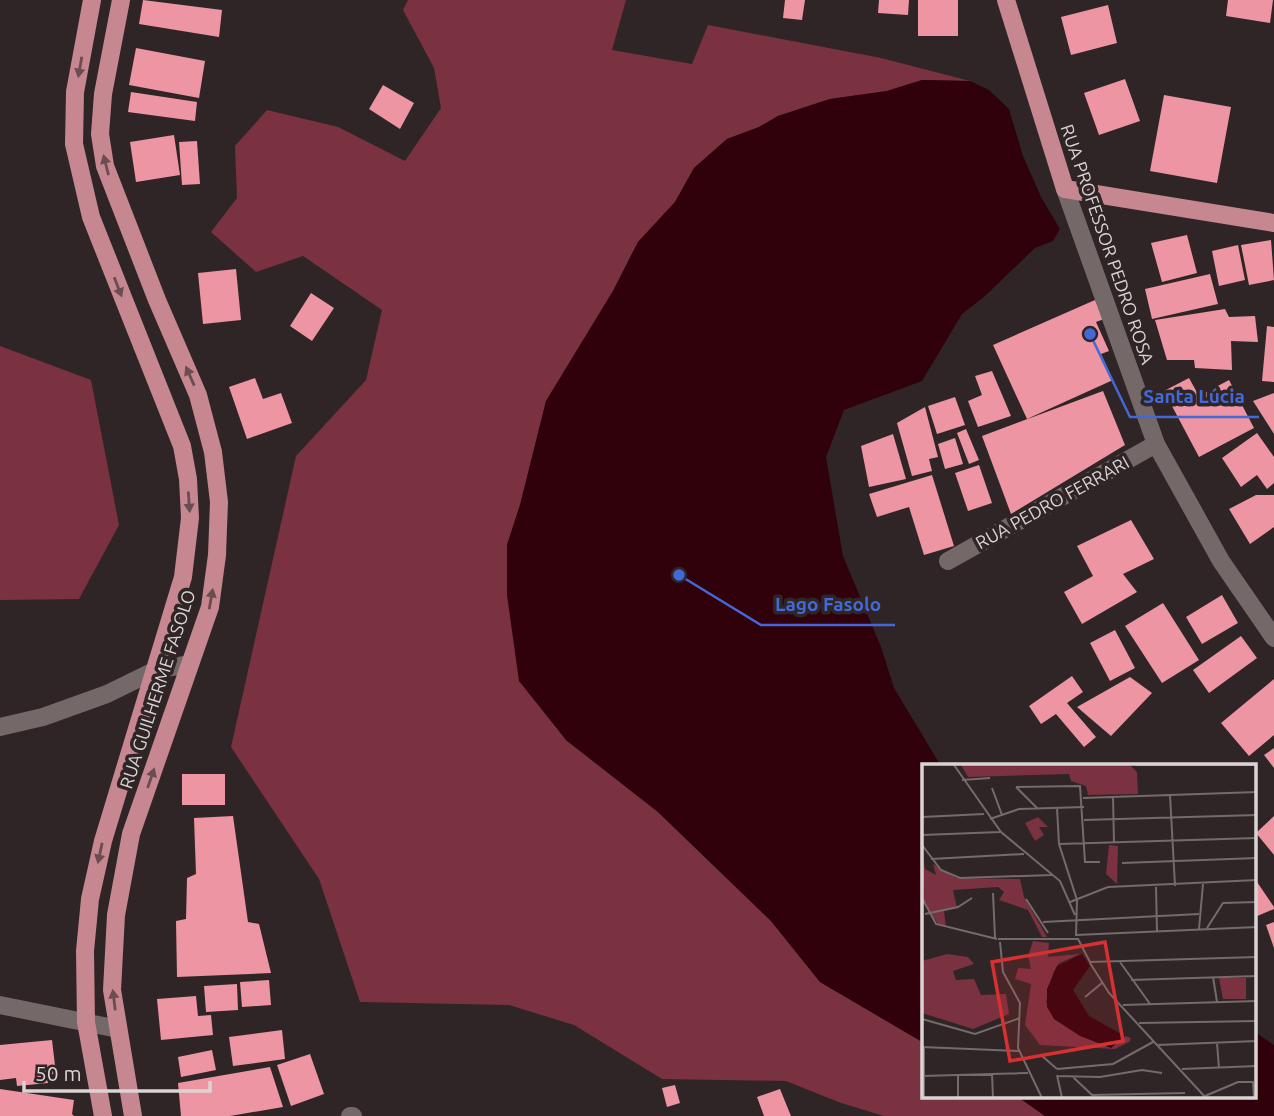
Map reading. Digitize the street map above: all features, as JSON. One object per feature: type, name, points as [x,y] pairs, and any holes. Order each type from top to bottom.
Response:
[{"type":"main road","name":"RUA GUILHERME FASOLO","points":[[92,0],[75,92],[74,144],[90,217],[181,446],[188,479],[190,518],[183,577],[103,841],[90,899],[85,951],[86,1022],[103,1116]]},
{"type":"main road","name":"RUA GUILHERME FASOLO","points":[[121,0],[103,94],[100,134],[105,166],[156,300],[198,395],[213,452],[219,502],[217,555],[210,607],[131,834],[116,915],[112,990],[133,1116]]},
{"type":"main road","name":"RUA PROFESSOR PEDRO ROSA","points":[[1006,0],[1065,189]]},
{"type":"main road","points":[[1065,189],[1274,223]]},
{"type":"street","name":"RUA PROFESSOR PEDRO ROSA","points":[[1065,189],[1156,444],[1221,561],[1274,638]]},
{"type":"street","name":"RUA PEDRO FERRARI","points":[[948,561],[1156,444]]},
{"type":"street","points":[[0,727],[43,717],[107,694],[156,670],[189,664]]},
{"type":"street","points":[[0,1005],[118,1029]]},
{"type":"shaded area","points":[[408,0],[626,0],[612,50],[692,64],[708,25],[881,58],[970,81],[922,80],[887,91],[830,99],[778,116],[759,127],[727,139],[694,168],[675,202],[638,242],[613,291],[546,401],[507,545],[566,740],[658,812],[771,921],[820,982],[922,1042],[922,1098],[1019,1098],[1045,1116],[884,1116],[841,1103],[786,1081],[662,1079],[574,1025],[509,1005],[360,1002],[319,879],[231,747],[296,456],[366,380],[382,310],[303,256],[256,272],[211,232],[237,198],[235,146],[267,110],[338,127],[405,161],[441,108],[434,68],[403,10]]},
{"type":"shaded area","points":[[922,80],[970,81],[989,90],[1009,109],[1023,156],[1041,197],[1060,229],[1053,241],[1035,248],[984,297],[962,314],[922,381],[844,410],[826,457],[843,556],[881,647],[894,688],[940,764],[922,764],[922,1042],[820,982],[771,921],[658,812],[566,740],[519,681],[507,595],[507,545],[546,401],[613,291],[638,242],[675,202],[694,168],[727,139],[759,127],[778,116],[830,99],[887,91]]},
{"type":"shaded area","points":[[0,346],[91,380],[119,525],[79,599],[0,600]]},
{"type":"shaded area","points":[[1256,1033],[1274,1045],[1274,1116],[1045,1116],[1019,1098],[1256,1098]]},
{"type":"building","points":[[143,0],[222,10],[219,37],[139,24]]},
{"type":"building","points":[[785,0],[805,0],[802,20],[783,18]]},
{"type":"building","points":[[879,0],[909,0],[908,15],[878,13]]},
{"type":"building","points":[[918,0],[958,0],[958,36],[918,36]]},
{"type":"building","points":[[1228,0],[1273,0],[1270,23],[1226,16]]},
{"type":"building","points":[[1108,5],[1117,43],[1071,55],[1061,17]]},
{"type":"building","points":[[136,48],[205,61],[199,98],[129,85]]},
{"type":"building","points":[[1125,79],[1140,121],[1099,135],[1084,93]]},
{"type":"building","points":[[383,85],[414,103],[400,129],[369,109]]},
{"type":"building","points":[[131,92],[197,102],[195,121],[128,112]]},
{"type":"building","points":[[1164,95],[1231,107],[1217,183],[1150,171]]},
{"type":"building","points":[[174,135],[180,175],[136,182],[130,142]]},
{"type":"building","points":[[197,141],[200,184],[182,185],[179,142]]},
{"type":"building","points":[[1187,235],[1197,273],[1162,282],[1151,243]]},
{"type":"building","points":[[1271,240],[1274,280],[1249,285],[1241,245]]},
{"type":"building","points":[[1238,245],[1245,280],[1219,286],[1212,251]]},
{"type":"building","points":[[236,269],[241,320],[203,324],[198,273]]},
{"type":"building","points":[[1210,274],[1218,304],[1152,319],[1145,289]]},
{"type":"building","points":[[311,293],[334,308],[312,341],[290,326]]},
{"type":"building","points":[[1095,300],[1104,319],[1096,322],[1109,351],[1101,354],[1113,380],[1027,419],[993,345]]},
{"type":"building","points":[[1225,309],[1229,317],[1255,316],[1258,342],[1231,341],[1232,370],[1195,368],[1194,360],[1167,360],[1155,320]]},
{"type":"building","points":[[1267,326],[1274,327],[1274,382],[1262,381]]},
{"type":"building","points":[[992,371],[1011,416],[978,427],[968,401],[982,395],[975,376]]},
{"type":"building","points":[[255,378],[263,399],[281,393],[292,423],[247,439],[229,387]]},
{"type":"building","points":[[1189,378],[1199,396],[1229,380],[1254,428],[1199,457],[1164,391]]},
{"type":"building","points":[[1103,391],[1125,445],[1011,514],[982,436]]},
{"type":"building","points":[[1274,393],[1274,434],[1253,401]]},
{"type":"building","points":[[955,397],[965,425],[937,434],[928,406]]},
{"type":"building","points":[[925,407],[938,457],[929,459],[932,471],[912,476],[897,423]]},
{"type":"building","points":[[966,429],[979,460],[969,464],[957,433]]},
{"type":"building","points":[[1257,433],[1274,457],[1274,483],[1267,489],[1257,475],[1241,487],[1222,458]]},
{"type":"building","points":[[893,434],[906,479],[869,487],[861,446]]},
{"type":"building","points":[[955,438],[963,464],[945,469],[938,444]]},
{"type":"building","points":[[979,465],[992,503],[968,511],[955,473]]},
{"type":"building","points":[[932,475],[954,546],[924,555],[909,507],[877,517],[869,494]]},
{"type":"building","points":[[1256,495],[1274,495],[1274,527],[1250,544],[1229,509]]},
{"type":"building","points":[[1131,520],[1154,559],[1123,574],[1137,592],[1082,624],[1064,592],[1093,576],[1077,546]]},
{"type":"building","points":[[1222,595],[1238,623],[1202,644],[1186,617]]},
{"type":"building","points":[[1163,603],[1199,660],[1162,683],[1125,626]]},
{"type":"building","points":[[1115,630],[1135,668],[1110,681],[1090,643]]},
{"type":"building","points":[[1241,636],[1257,658],[1209,693],[1193,670]]},
{"type":"building","points":[[1072,676],[1083,692],[1067,703],[1096,737],[1084,747],[1056,714],[1041,724],[1029,706]]},
{"type":"building","points":[[1130,677],[1152,693],[1111,736],[1077,707]]},
{"type":"building","points":[[1274,679],[1274,735],[1249,756],[1221,723]]},
{"type":"building","points":[[1274,748],[1274,768],[1264,755]]},
{"type":"building","points":[[182,774],[225,774],[225,805],[182,805]]},
{"type":"building","points":[[233,816],[248,922],[259,924],[271,973],[177,977],[176,921],[186,919],[187,878],[196,874],[194,818]]},
{"type":"building","points":[[1274,816],[1274,855],[1256,833]]},
{"type":"building","points":[[1256,880],[1274,907],[1256,917]]},
{"type":"building","points":[[1274,922],[1274,948],[1266,925]]},
{"type":"building","points":[[269,980],[271,1005],[242,1007],[240,982]]},
{"type":"building","points":[[237,984],[238,1010],[206,1012],[204,986]]},
{"type":"building","points":[[196,996],[198,1016],[211,1015],[213,1035],[161,1040],[157,999]]},
{"type":"building","points":[[282,1030],[285,1059],[233,1066],[229,1037]]},
{"type":"building","points":[[52,1040],[56,1074],[47,1075],[48,1083],[17,1086],[16,1078],[0,1080],[0,1045]]},
{"type":"building","points":[[212,1050],[216,1070],[181,1077],[178,1057]]},
{"type":"building","points":[[310,1054],[324,1094],[291,1106],[277,1065]]},
{"type":"building","points":[[270,1067],[283,1107],[230,1116],[181,1116],[178,1083]]},
{"type":"building","points":[[675,1085],[680,1103],[667,1107],[662,1088]]},
{"type":"building","points":[[0,1089],[74,1100],[74,1116],[0,1116]]},
{"type":"building","points":[[780,1089],[791,1116],[764,1116],[757,1097]]},
{"type":"place","name":"Santa Lúcia","points":[[1090,334]]},
{"type":"place","name":"Lago Fasolo","points":[[679,575]]}]
